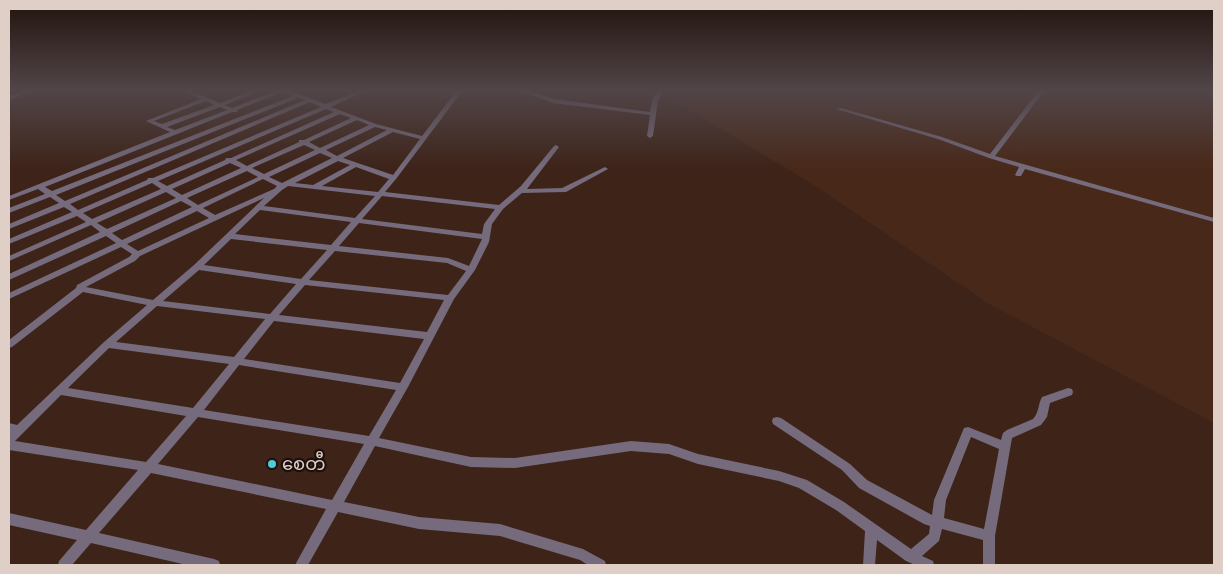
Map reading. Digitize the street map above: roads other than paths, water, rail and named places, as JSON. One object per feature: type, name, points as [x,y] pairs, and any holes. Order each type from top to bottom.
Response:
[{"type":"street","points":[[160,117],[149,121],[282,186],[314,187],[500,207]]},
{"type":"street","points":[[161,126],[184,117]]},
{"type":"street","points":[[9,198],[215,117]]},
{"type":"street","points":[[9,211],[243,117]]},
{"type":"street","points":[[247,117],[337,158],[394,178]]},
{"type":"street","points":[[9,227],[271,117]]},
{"type":"street","points":[[9,242],[302,117]]},
{"type":"street","points":[[9,260],[231,160],[290,136],[329,117]]},
{"type":"street","points":[[353,117],[374,125],[423,138]]},
{"type":"street","points":[[64,565],[195,414],[272,317],[377,195],[394,178],[439,117]]},
{"type":"street","points":[[650,136],[653,117]]},
{"type":"street","points":[[866,117],[940,138],[1023,166],[1214,220]]},
{"type":"street","points":[[991,156],[1021,117]]},
{"type":"street","points":[[9,277],[109,233],[357,118]]},
{"type":"street","points":[[9,296],[374,125]]},
{"type":"street","points":[[9,346],[81,289],[80,287],[89,280],[132,259],[137,254],[282,186],[392,130]]},
{"type":"street","points":[[301,565],[403,387],[450,298],[472,270],[486,237],[488,224],[500,207],[522,190],[535,171],[556,147]]},
{"type":"street","points":[[110,158],[153,180],[213,217]]},
{"type":"street","points":[[314,187],[357,164]]},
{"type":"street","points":[[1019,175],[1023,166]]},
{"type":"street","points":[[522,190],[563,190],[606,169]]},
{"type":"street","points":[[39,186],[94,222],[137,254]]},
{"type":"street","points":[[9,440],[14,428],[59,391],[107,344],[196,266],[282,186]]},
{"type":"street","points":[[259,208],[486,237]]},
{"type":"street","points":[[228,236],[448,261],[472,270]]},
{"type":"street","points":[[9,260],[23,270]]},
{"type":"street","points":[[196,266],[303,282],[450,298]]},
{"type":"street","points":[[81,289],[154,303],[430,336]]},
{"type":"street","points":[[107,344],[236,361],[403,387]]},
{"type":"street","points":[[59,391],[371,441],[471,462],[515,462],[631,446],[669,449],[698,458],[779,476],[803,484],[840,506],[911,557],[928,565]]},
{"type":"street","points":[[989,565],[988,536],[1003,446],[1007,436],[1012,431],[1037,423],[1042,417],[1046,400],[1068,392]]},
{"type":"street","points":[[777,421],[846,467],[863,484],[937,523],[988,536]]},
{"type":"street","points":[[911,557],[935,537],[940,500],[968,431],[1003,446]]},
{"type":"street","points":[[9,445],[148,467],[419,523],[500,530],[583,555],[600,565]]},
{"type":"street","points":[[9,519],[214,565]]},
{"type":"street","points":[[869,565],[870,529]]},
{"type":"place","name":"စေတီ","points":[[272,464]]}]
